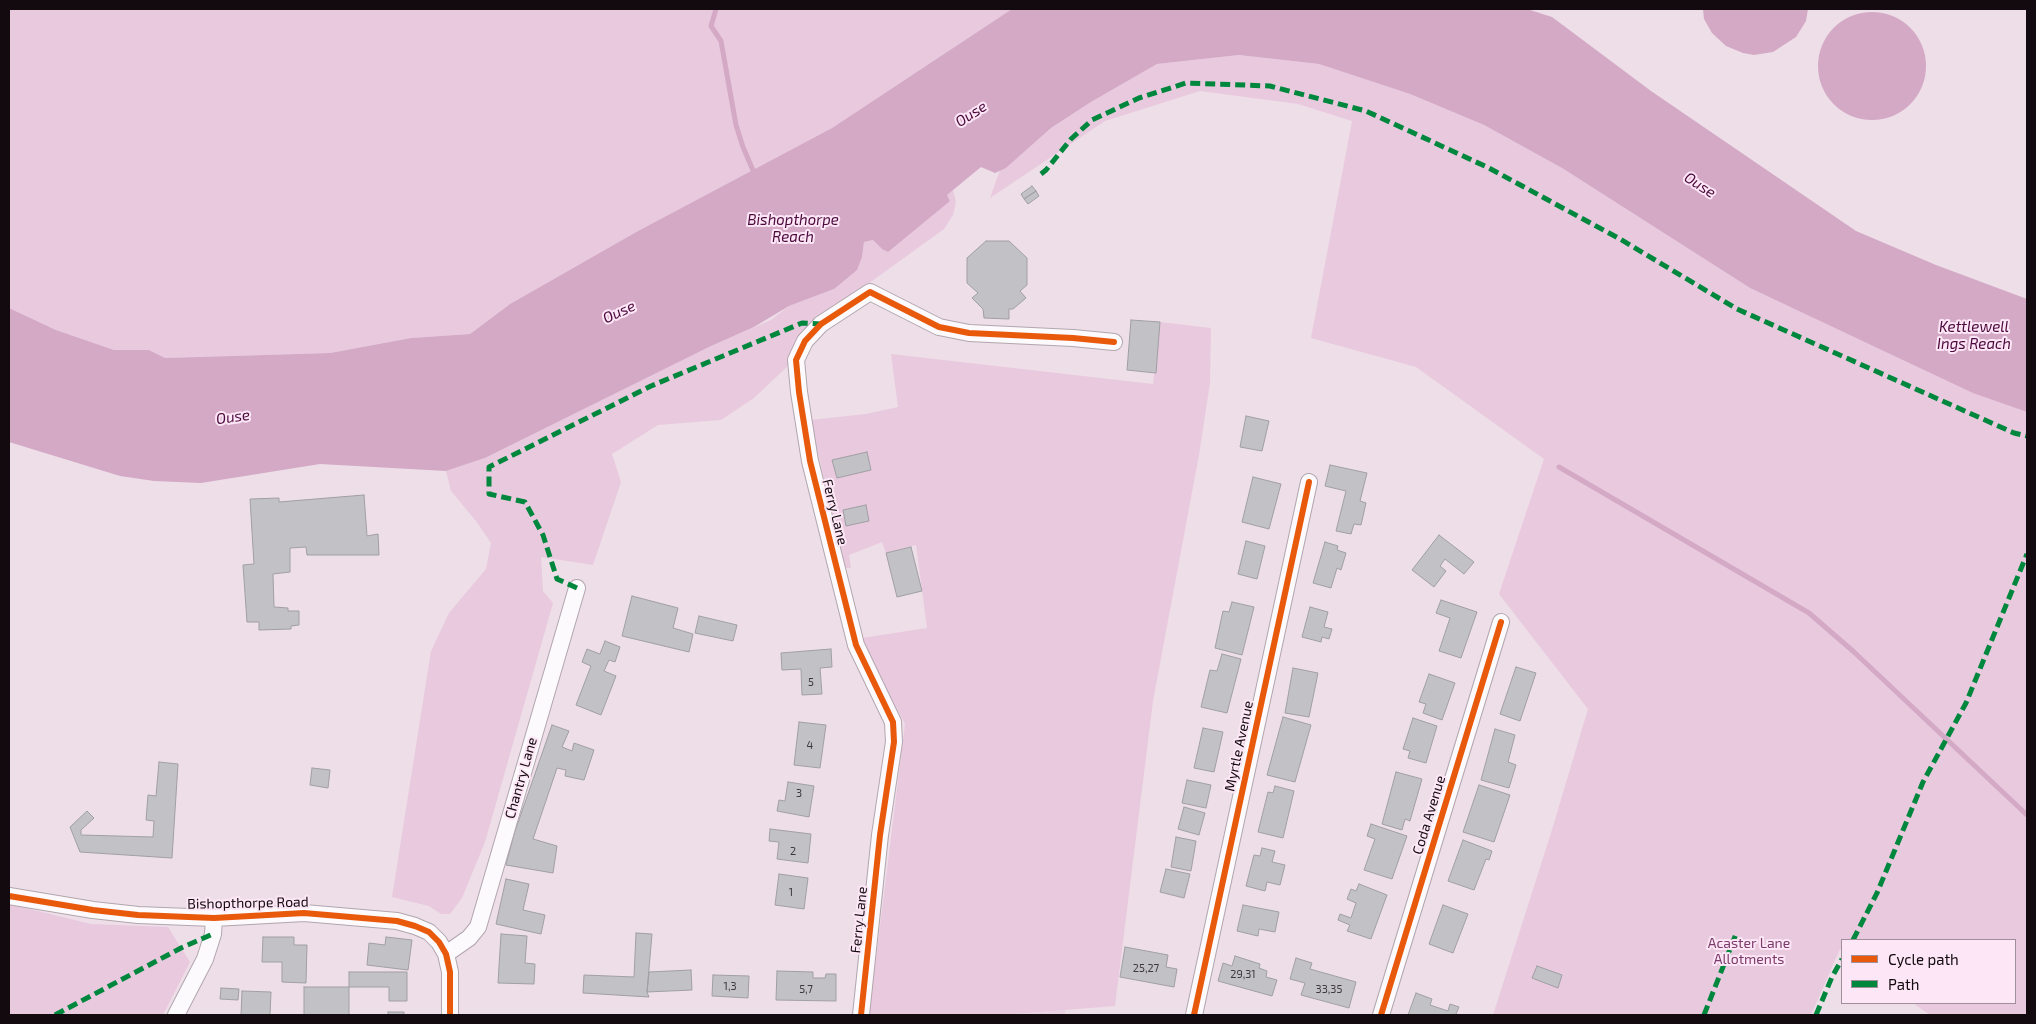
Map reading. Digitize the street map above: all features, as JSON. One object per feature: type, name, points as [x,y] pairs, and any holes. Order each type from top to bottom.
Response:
[{"type":"street","name":"Ferry Lane","points":[[861,1015],[880,835],[894,742],[893,722],[856,645],[810,461],[796,360],[805,341],[821,324],[870,292],[939,327],[969,334],[1073,338],[1114,342]]},
{"type":"street","name":"Myrtle Avenue","points":[[1194,1015],[1309,482]]},
{"type":"street","name":"Chantry Lane","points":[[446,954],[469,938],[478,927],[577,588]]},
{"type":"street","name":"Coda Avenue","points":[[1381,1015],[1501,622]]},
{"type":"street","name":"Bishopthorpe Road","points":[[9,896],[138,915],[214,918],[272,913],[304,913],[397,921],[429,932],[439,942],[446,954]]},
{"type":"street","points":[[176,1015],[205,959],[213,934],[214,918]]},
{"type":"street","points":[[446,954],[450,972],[450,1015]]},
{"type":"shaded area","points":[[1065,1010],[1065,1015],[1002,1015]]},
{"type":"green space","points":[[9,9],[1012,9],[832,128],[638,231],[510,304],[470,334],[411,338],[330,353],[165,358],[149,350],[114,350],[56,330],[9,308]]},
{"type":"green space","name":"Acaster Lane Allotments","points":[[1239,55],[1319,64],[1410,94],[1484,125],[1562,168],[1750,288],[1973,392],[2027,412],[2027,1015],[1930,1015],[1914,1004],[2016,1004],[2016,939],[1841,939],[1841,950],[1811,1015],[1493,1015],[1588,709],[1499,594],[1544,459],[1416,367],[1311,338],[1352,121],[1298,104],[1200,91],[1105,121],[990,198],[1000,170],[1006,168],[1051,128],[1091,102],[1157,64]]},
{"type":"green space","points":[[953,190],[956,202],[953,215],[944,229],[807,328],[790,364],[754,398],[721,420],[658,425],[612,454],[621,482],[593,565],[541,557],[543,591],[553,603],[485,842],[462,898],[450,914],[441,914],[429,906],[392,897],[431,651],[449,613],[486,569],[491,543],[476,521],[451,491],[446,471],[485,458],[709,347],[771,320],[789,306],[834,289],[862,257],[864,242],[873,240],[882,249],[950,201],[946,195]]},
{"type":"green space","points":[[1160,322],[1211,328],[1210,383],[1199,455],[1153,701],[1115,1006],[1002,1015],[869,1015],[905,724],[875,668],[862,638],[927,628],[916,545],[886,553],[882,542],[849,555],[851,568],[845,568],[810,420],[866,414],[898,407],[891,354],[1153,384]]},
{"type":"green space","points":[[9,904],[91,924],[168,927],[190,962],[163,1015],[9,1015]]},
{"type":"water","name":"Bishopthorpe Reach","points":[[1012,9],[1527,9],[1552,17],[1651,91],[1856,231],[1936,265],[2027,299],[2027,412],[1973,393],[1750,288],[1562,168],[1484,125],[1410,94],[1319,64],[1239,55],[1157,64],[1091,102],[1051,128],[1006,168],[995,173],[981,167],[947,195],[950,201],[888,252],[873,240],[864,242],[862,257],[857,270],[834,289],[789,306],[754,327],[709,347],[485,458],[446,471],[320,464],[201,483],[154,481],[120,476],[9,442],[9,308],[56,330],[114,350],[149,350],[165,358],[330,353],[411,338],[470,334],[510,304],[638,231],[832,128]]},
{"type":"water","points":[[1703,9],[1808,9],[1806,21],[1796,37],[1773,52],[1754,55],[1726,46],[1712,33],[1704,19]]},
{"type":"water","points":[[1872,12],[1893,16],[1910,28],[1922,45],[1926,66],[1922,87],[1910,104],[1893,116],[1872,120],[1851,116],[1834,104],[1822,87],[1818,66],[1822,45],[1834,28],[1851,16]]},
{"type":"building","points":[[1032,186],[1036,191],[1024,199],[1021,194]]},
{"type":"building","points":[[1036,191],[1039,196],[1028,204],[1024,199]]},
{"type":"building","points":[[986,241],[1009,241],[1027,258],[1027,285],[1020,291],[1026,298],[1013,309],[1009,309],[1009,319],[984,318],[983,309],[972,298],[978,293],[967,283],[967,258]]},
{"type":"building","points":[[1131,320],[1160,322],[1156,373],[1127,370]]},
{"type":"building","points":[[1246,416],[1269,421],[1262,451],[1240,447]]},
{"type":"building","points":[[867,452],[871,470],[837,478],[832,460]]},
{"type":"building","points":[[1330,465],[1367,473],[1360,501],[1366,503],[1361,525],[1354,524],[1351,534],[1336,531],[1346,491],[1325,486]]},
{"type":"building","points":[[1253,477],[1281,484],[1269,529],[1242,522]]},
{"type":"building","points":[[364,495],[367,536],[378,534],[379,555],[307,555],[306,547],[290,548],[290,572],[273,574],[274,607],[288,608],[288,611],[299,611],[299,625],[291,626],[291,629],[259,630],[259,622],[247,622],[243,565],[254,564],[250,499],[279,498],[279,502]]},
{"type":"building","points":[[866,505],[869,521],[846,526],[843,510]]},
{"type":"building","points":[[1439,535],[1474,562],[1464,574],[1445,559],[1440,566],[1446,571],[1434,587],[1412,570]]},
{"type":"building","points":[[1246,541],[1265,546],[1257,579],[1238,574]]},
{"type":"building","points":[[1325,542],[1338,546],[1337,550],[1346,553],[1341,570],[1337,568],[1331,588],[1313,583]]},
{"type":"building","points":[[911,547],[922,591],[897,597],[886,553]]},
{"type":"building","points":[[632,596],[678,608],[673,628],[693,634],[689,652],[622,636]]},
{"type":"building","points":[[1441,600],[1477,612],[1461,658],[1439,651],[1450,618],[1436,613]]},
{"type":"building","points":[[1232,602],[1254,607],[1242,655],[1215,648],[1223,611],[1229,612]]},
{"type":"building","points":[[1310,607],[1328,612],[1324,627],[1332,629],[1329,639],[1322,637],[1321,642],[1302,637]]},
{"type":"building","points":[[699,616],[737,625],[733,641],[695,633]]},
{"type":"building","points":[[605,641],[620,647],[615,662],[609,660],[604,671],[616,676],[601,715],[576,705],[591,666],[582,662],[587,649],[600,654]]},
{"type":"building","points":[[831,649],[832,667],[820,668],[822,694],[802,695],[801,669],[782,670],[781,653]]},
{"type":"building","points":[[1222,654],[1241,659],[1227,713],[1201,707],[1210,670],[1217,671]]},
{"type":"building","points":[[1516,667],[1536,673],[1520,721],[1500,714]]},
{"type":"building","points":[[1293,668],[1318,673],[1309,717],[1285,713]]},
{"type":"building","points":[[1429,674],[1455,683],[1442,720],[1423,713],[1426,704],[1419,702]]},
{"type":"building","points":[[1283,717],[1311,725],[1295,782],[1267,775]]},
{"type":"building","points":[[1413,718],[1437,726],[1426,763],[1408,758],[1410,751],[1403,749]]},
{"type":"building","points":[[799,722],[826,725],[820,768],[794,765]]},
{"type":"building","points":[[552,725],[569,731],[562,747],[572,751],[574,743],[594,750],[584,780],[565,776],[566,770],[557,768],[533,839],[557,846],[553,873],[506,865],[514,834]]},
{"type":"building","points":[[1203,728],[1223,732],[1214,772],[1194,768]]},
{"type":"building","points":[[1495,729],[1515,735],[1508,762],[1516,765],[1509,788],[1481,780]]},
{"type":"building","points":[[159,762],[178,764],[172,858],[80,852],[70,827],[87,811],[94,818],[81,830],[81,835],[153,837],[154,821],[146,820],[148,795],[156,796]]},
{"type":"building","points":[[312,768],[330,770],[328,788],[310,785]]},
{"type":"building","points":[[1396,772],[1422,779],[1410,821],[1405,819],[1402,830],[1382,824]]},
{"type":"building","points":[[1187,780],[1211,785],[1206,808],[1182,803]]},
{"type":"building","points":[[788,782],[814,786],[809,817],[777,811],[779,800],[785,801]]},
{"type":"building","points":[[1479,785],[1510,795],[1494,842],[1463,832]]},
{"type":"building","points":[[1275,786],[1294,791],[1283,838],[1258,832],[1268,792],[1273,793]]},
{"type":"building","points":[[1184,807],[1205,813],[1199,835],[1178,829]]},
{"type":"building","points":[[1371,824],[1407,836],[1392,879],[1364,870],[1375,839],[1367,836]]},
{"type":"building","points":[[770,829],[811,834],[808,863],[777,859],[779,842],[769,841]]},
{"type":"building","points":[[1176,837],[1196,841],[1191,871],[1171,867]]},
{"type":"building","points":[[1463,840],[1492,851],[1489,860],[1486,859],[1474,890],[1448,881]]},
{"type":"building","points":[[1262,848],[1275,851],[1272,862],[1285,865],[1280,885],[1267,882],[1265,891],[1246,886],[1254,855],[1260,856]]},
{"type":"building","points":[[1166,869],[1190,874],[1184,898],[1160,892]]},
{"type":"building","points":[[779,874],[808,878],[804,909],[775,905]]},
{"type":"building","points":[[506,879],[529,884],[523,910],[545,915],[541,934],[496,924]]},
{"type":"building","points":[[1359,884],[1387,895],[1371,939],[1347,931],[1350,925],[1338,920],[1340,914],[1351,918],[1356,903],[1347,899],[1351,889],[1356,891]]},
{"type":"building","points":[[1243,905],[1279,912],[1275,932],[1259,929],[1258,936],[1237,931]]},
{"type":"building","points":[[1443,905],[1468,914],[1453,953],[1429,944]]},
{"type":"building","points":[[636,933],[652,934],[647,992],[649,997],[583,993],[584,975],[634,977]]},
{"type":"building","points":[[501,934],[527,936],[525,963],[535,964],[534,984],[498,983]]},
{"type":"building","points":[[263,937],[294,937],[294,945],[307,945],[306,983],[282,982],[282,962],[262,962]]},
{"type":"building","points":[[386,937],[412,940],[408,970],[367,965],[369,943],[385,945]]},
{"type":"building","points":[[1125,947],[1168,955],[1166,967],[1177,969],[1174,987],[1120,977]]},
{"type":"building","points":[[1235,956],[1260,964],[1259,968],[1267,971],[1266,977],[1277,980],[1272,996],[1218,981],[1223,963],[1232,966]]},
{"type":"building","points":[[1296,958],[1312,963],[1310,969],[1356,982],[1349,1008],[1301,995],[1305,983],[1290,979]]},
{"type":"building","points":[[1537,966],[1562,975],[1558,988],[1532,978]]},
{"type":"building","points":[[691,970],[692,990],[647,992],[649,972]]},
{"type":"building","points":[[777,971],[813,972],[813,978],[825,978],[826,974],[836,974],[836,1001],[776,1000]]},
{"type":"building","points":[[349,972],[407,972],[407,1001],[389,1001],[389,987],[349,987]]},
{"type":"building","points":[[713,975],[749,976],[748,998],[712,996]]},
{"type":"building","points":[[304,987],[349,987],[349,1015],[304,1015]]},
{"type":"building","points":[[221,988],[239,989],[238,1000],[220,999]]},
{"type":"building","points":[[242,991],[271,992],[270,1015],[241,1015]]},
{"type":"building","points":[[1416,993],[1432,999],[1430,1005],[1448,1011],[1450,1004],[1459,1007],[1456,1014],[1459,1015],[1408,1015]]},
{"type":"building","points":[[388,1012],[404,1012],[404,1015],[388,1015]]},
{"type":"waterway","points":[[716,9],[711,26],[721,41],[736,125],[755,175]]},
{"type":"waterway","points":[[1559,467],[1809,613],[1854,652],[2027,815]]},
{"type":"marked path","points":[[1041,174],[1071,139],[1092,120],[1139,98],[1186,83],[1270,86],[1366,111],[1489,168],[1620,239],[1737,309],[2014,433],[2027,436]]},
{"type":"marked path","points":[[577,588],[557,579],[543,535],[525,502],[489,494],[489,467],[651,386],[802,323],[821,324]]},
{"type":"marked path","points":[[1854,939],[1877,893],[1923,782],[1966,703],[2027,554]]},
{"type":"marked path","points":[[55,1015],[181,948],[213,934]]},
{"type":"marked path","points":[[1704,1015],[1736,934]]},
{"type":"marked path","points":[[1816,1015],[1841,961]]},
{"type":"cycle path","points":[[861,1015],[880,835],[894,742],[893,722],[856,645],[810,461],[796,360],[805,341],[821,324],[870,292],[939,327],[969,333],[1114,342]]},
{"type":"cycle path","points":[[1194,1015],[1309,482]]},
{"type":"cycle path","points":[[1381,1015],[1501,622]]},
{"type":"cycle path","points":[[9,896],[93,910],[138,915],[214,918],[304,913],[397,921],[429,932],[439,942],[446,954],[450,972],[450,1015]]},
{"type":"water label","name":"Ouse","points":[[971,114]]},
{"type":"water label","name":"Ouse","points":[[1700,185]]},
{"type":"water label","name":"Ouse","points":[[619,312]]},
{"type":"water label","name":"Kettlewell Ings Reach","points":[[1974,336]]},
{"type":"water label","name":"Ouse","points":[[233,417]]}]
